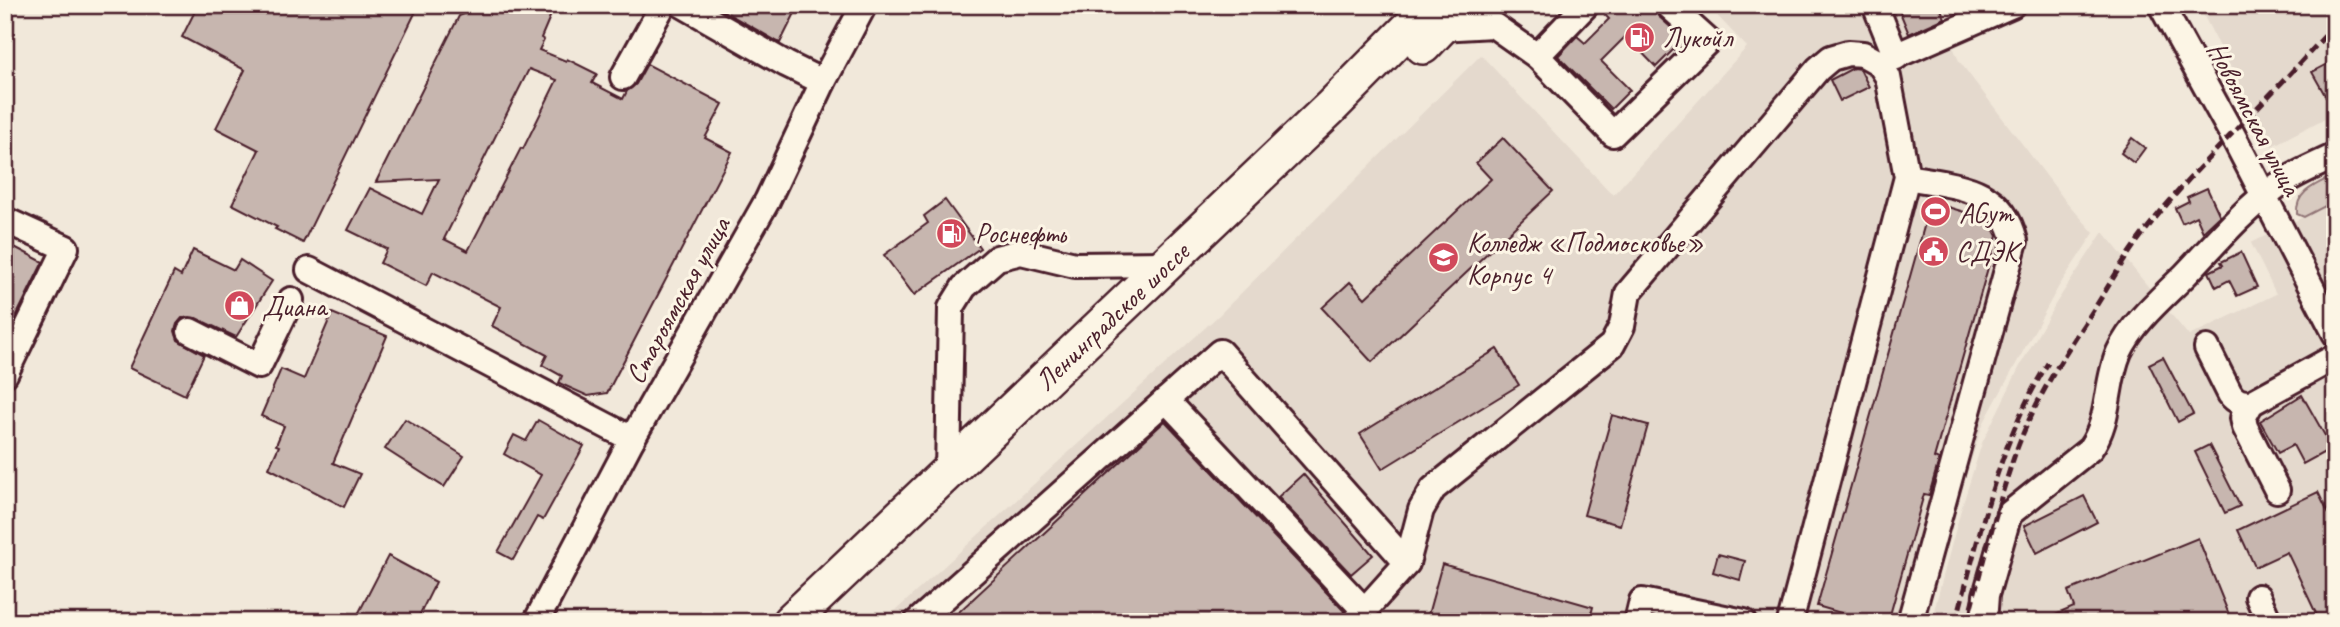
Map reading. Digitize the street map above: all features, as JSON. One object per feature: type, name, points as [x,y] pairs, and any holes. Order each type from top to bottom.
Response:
[{"type":"highway","name":"Ленинградское шоссе","points":[[790,622],[1329,108],[1445,13]]},
{"type":"highway","name":"Ленинградское шоссе","points":[[821,622],[1343,126],[1445,13]]},
{"type":"street","points":[[623,77],[663,5]]},
{"type":"street","points":[[683,5],[786,64],[824,82]]},
{"type":"street","name":"Староямская улица","points":[[536,622],[632,439],[767,201],[864,5]]},
{"type":"street","points":[[1537,56],[1586,5]]},
{"type":"street","points":[[1445,13],[1493,25],[1537,56],[1613,134],[1708,41],[1668,5]]},
{"type":"street","points":[[1790,622],[1907,177],[1875,5]]},
{"type":"street","points":[[1166,400],[1359,616],[1407,563],[1421,510],[1433,489],[1612,345],[1622,326],[1629,293],[1818,69],[1831,58],[1848,53],[1887,60],[1981,11],[2012,5]]},
{"type":"street","name":"Новоямская улица","points":[[2161,5],[2232,134],[2335,333]]},
{"type":"street","points":[[1984,622],[1986,595],[2009,514],[2090,449],[2098,437],[2106,414],[2119,353],[2133,329],[2248,209],[2273,188],[2335,156]]},
{"type":"street","points":[[1907,177],[1971,188],[1998,206],[2011,225],[2015,241],[1910,622]]},
{"type":"street","points":[[5,220],[66,248],[5,374]]},
{"type":"street","points":[[948,472],[951,307],[964,287],[997,258],[1021,253],[1075,265],[1165,264]]},
{"type":"street","points":[[309,270],[632,439]]},
{"type":"street","points":[[190,331],[259,366],[291,300]]},
{"type":"street","points":[[2207,348],[2234,400],[2251,403]]},
{"type":"street","points":[[917,622],[1220,352],[1407,563]]},
{"type":"street","points":[[2277,491],[2243,418],[2251,403],[2335,356]]},
{"type":"street","points":[[2258,597],[2269,622]]},
{"type":"street","points":[[1637,622],[1642,601],[1744,622]]},
{"type":"shaded area","points":[[1707,5],[1936,5],[1959,61],[2064,199],[2094,233],[2059,286],[1983,424],[1942,549],[1923,622],[883,622],[1218,316],[1481,55],[1613,195],[1747,47]]},
{"type":"shaded area","points":[[2198,5],[2335,5],[2335,113],[2272,146]]},
{"type":"shaded area","points":[[2335,175],[2335,201],[2304,217],[2297,214],[2297,206],[2303,194]]},
{"type":"shaded area","points":[[2335,201],[2335,622],[1931,622],[1982,443],[2021,364],[2056,303],[2103,232],[2189,336],[2276,294],[2251,243]]},
{"type":"building","points":[[198,5],[419,5],[303,243],[232,204],[259,150],[216,128],[245,70],[182,37]]},
{"type":"building","points":[[486,5],[555,5],[541,38],[544,40],[539,50],[566,61],[567,59],[597,74],[592,83],[623,99],[627,91],[636,84],[647,64],[723,104],[705,138],[732,152],[607,393],[588,396],[559,383],[562,376],[542,365],[547,355],[492,326],[501,307],[433,272],[426,286],[380,263],[387,249],[348,230],[370,188],[422,214],[439,179],[376,182],[459,16]],"holes":[[[529,69],[557,80],[468,251],[444,239]]]},
{"type":"building","points":[[713,5],[799,5],[780,43]]},
{"type":"building","points":[[1615,5],[1654,5],[1658,16],[1684,39],[1656,67],[1626,36],[1601,61],[1630,90],[1611,109],[1558,56],[1577,36],[1585,43],[1609,19],[1605,15]]},
{"type":"building","points":[[1897,5],[1939,5],[1945,18],[1909,34]]},
{"type":"building","points":[[2335,60],[2335,113],[2312,72]]},
{"type":"building","points":[[1853,68],[1860,69],[1869,87],[1840,101],[1830,80]]},
{"type":"building","points":[[1503,138],[1553,191],[1372,362],[1322,308],[1350,282],[1365,298],[1491,179],[1476,163]]},
{"type":"building","points":[[2132,138],[2145,148],[2134,163],[2121,153]]},
{"type":"building","points":[[2207,188],[2220,216],[2203,232],[2196,216],[2182,223],[2175,208],[2189,201],[2187,197]]},
{"type":"building","points":[[945,200],[980,248],[914,295],[884,255],[928,223],[924,216]]},
{"type":"building","points":[[1931,202],[1988,219],[1997,236],[1934,458],[1939,460],[1929,495],[1924,494],[1888,622],[1872,622],[1817,606]]},
{"type":"building","points":[[5,242],[43,262],[5,339]]},
{"type":"building","points":[[193,250],[234,270],[240,260],[272,281],[236,337],[196,318],[182,318],[177,324],[175,331],[178,340],[204,355],[185,395],[129,368],[174,272],[181,276]]},
{"type":"building","points":[[2241,252],[2257,287],[2237,296],[2229,280],[2216,287],[2209,272],[2223,265],[2221,262]]},
{"type":"building","points":[[332,313],[387,336],[333,463],[360,474],[344,507],[269,468],[284,426],[261,416],[281,369],[304,379]]},
{"type":"building","points":[[1497,349],[1519,385],[1382,469],[1360,434]]},
{"type":"building","points":[[2163,357],[2193,414],[2178,422],[2149,364]]},
{"type":"building","points":[[2302,395],[2332,448],[2303,464],[2293,445],[2278,453],[2260,421]]},
{"type":"building","points":[[1612,415],[1648,425],[1620,525],[1584,515]]},
{"type":"building","points":[[405,419],[464,456],[444,487],[385,449]]},
{"type":"building","points":[[538,420],[584,446],[543,520],[537,517],[513,560],[498,552],[541,475],[504,454],[514,435],[526,441]]},
{"type":"building","points":[[1165,421],[1344,611],[1340,622],[948,622]]},
{"type":"building","points":[[2209,445],[2240,506],[2225,513],[2195,452]]},
{"type":"building","points":[[1303,474],[1373,555],[1351,574],[1278,497]]},
{"type":"building","points":[[2318,492],[2335,527],[2335,622],[2320,622],[2287,552],[2255,567],[2238,530]]},
{"type":"building","points":[[2084,496],[2097,522],[2037,553],[2024,526]]},
{"type":"building","points":[[2198,538],[2232,622],[2039,622],[2074,607],[2068,591]]},
{"type":"building","points":[[1718,554],[1745,561],[1740,580],[1713,572]]},
{"type":"building","points":[[388,556],[436,582],[416,622],[354,622]]},
{"type":"building","points":[[1442,564],[1593,607],[1589,622],[1426,622]]},
{"type":"railway","points":[[1967,622],[2015,454],[2031,415],[2062,360],[2128,255],[2161,211],[2335,24]]},
{"type":"railway","points":[[1956,622],[2004,456],[2016,424],[2048,363]]},
{"type":"place","name":"Лукойл","points":[[1640,37]]},
{"type":"place","name":"AGym","points":[[1936,212]]},
{"type":"place","name":"Роснефть","points":[[952,233]]},
{"type":"place","name":"СДЭК","points":[[1933,251]]},
{"type":"place","name":"Колледж «Подмосковье» Корпус 4","points":[[1444,258]]},
{"type":"place","name":"Диана","points":[[239,306]]}]
